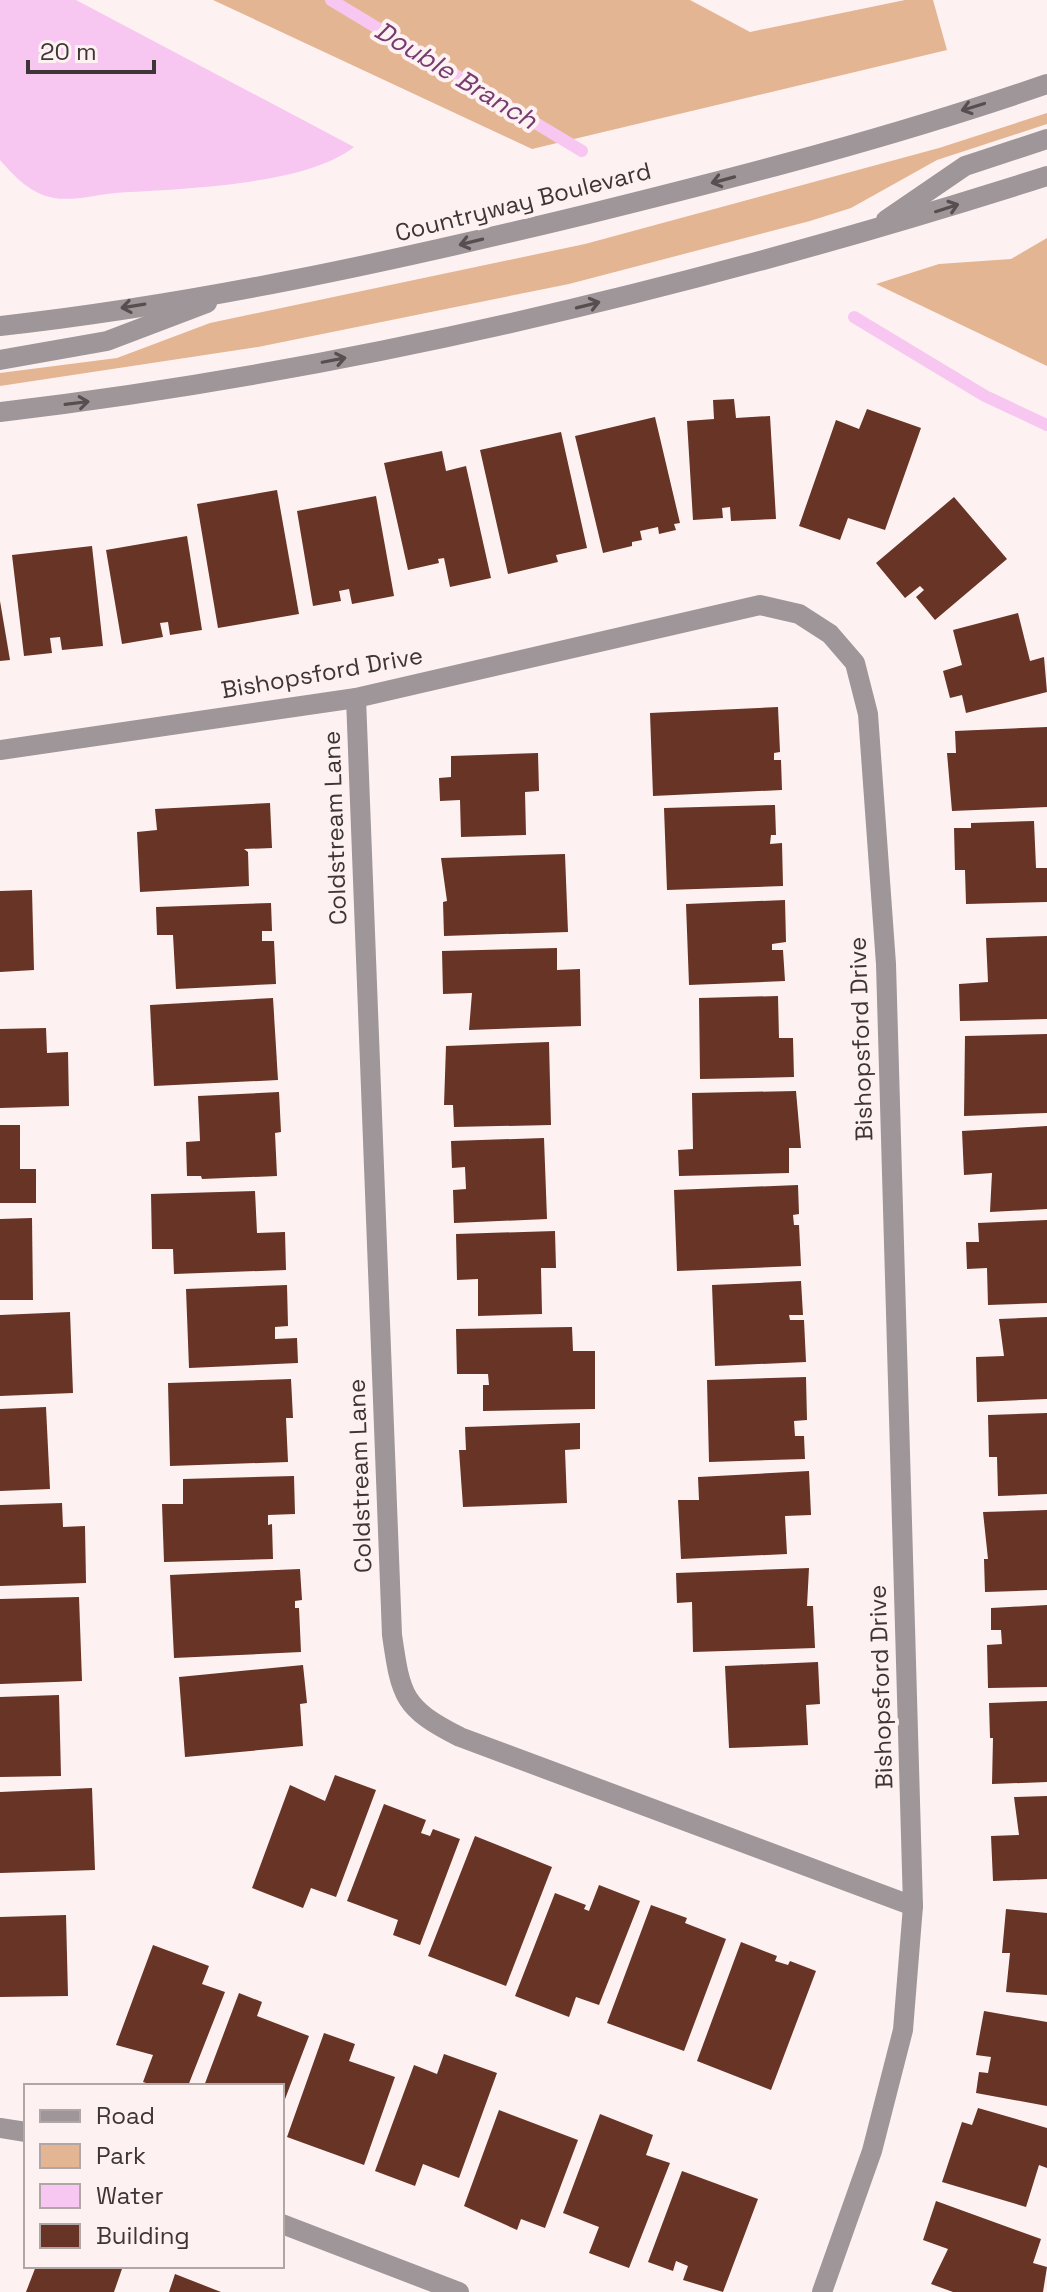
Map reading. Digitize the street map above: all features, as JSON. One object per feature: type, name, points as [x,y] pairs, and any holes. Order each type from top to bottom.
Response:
[{"type":"street","name":"Countryway Boulevard","points":[[0,326],[240,289],[413,256],[727,179],[1047,84]]},
{"type":"street","points":[[866,234],[965,166],[1047,139]]},
{"type":"street","points":[[0,412],[144,395],[464,336],[866,234],[1047,176]]},
{"type":"street","points":[[0,360],[107,341],[240,289]]},
{"type":"street","name":"Bishopsford Drive","points":[[0,750],[356,698],[760,605],[799,614],[830,634],[855,663],[868,714],[886,964],[913,1906],[903,2030],[872,2151],[822,2292]]},
{"type":"street","name":"Coldstream Lane","points":[[356,698],[392,1635],[399,1686],[422,1718],[460,1737],[913,1906]]},
{"type":"street","points":[[0,2128],[24,2132]]},
{"type":"street","points":[[284,2225],[459,2292]]},
{"type":"green space","points":[[213,0],[690,0],[750,32],[905,0],[933,0],[947,50],[532,149]]},
{"type":"green space","points":[[1047,113],[1047,124],[937,160],[851,208],[569,284],[258,347],[0,386],[0,373],[117,358],[210,323],[585,244],[939,148]]},
{"type":"green space","points":[[1047,238],[1047,366],[876,284],[939,264],[1011,259]]},
{"type":"water","points":[[0,0],[76,0],[354,147],[332,160],[305,170],[240,183],[69,199],[38,193],[0,160]]},
{"type":"building","points":[[734,399],[736,418],[770,416],[776,519],[731,521],[730,507],[722,508],[723,518],[693,520],[687,421],[714,419],[713,400]]},
{"type":"building","points":[[867,409],[921,428],[885,530],[848,518],[840,540],[799,526],[836,420],[859,429]]},
{"type":"building","points":[[655,417],[680,523],[674,524],[676,530],[659,534],[658,527],[640,531],[642,540],[632,542],[632,546],[603,553],[575,436]]},
{"type":"building","points":[[561,432],[587,548],[556,555],[558,562],[508,574],[480,450]]},
{"type":"building","points":[[442,451],[446,471],[466,466],[491,578],[450,587],[444,558],[438,559],[439,563],[408,570],[384,463]]},
{"type":"building","points":[[277,490],[299,614],[218,628],[197,504]]},
{"type":"building","points":[[376,496],[394,596],[352,604],[349,589],[339,591],[341,601],[313,606],[297,511]]},
{"type":"building","points":[[954,497],[1007,559],[935,620],[916,597],[924,590],[920,586],[905,598],[876,563]]},
{"type":"building","points":[[187,536],[202,630],[170,635],[168,622],[160,623],[163,637],[122,644],[106,550]]},
{"type":"building","points":[[92,546],[103,646],[62,650],[60,637],[50,638],[52,653],[24,656],[12,555]]},
{"type":"building","points":[[0,601],[10,660],[0,661]]},
{"type":"building","points":[[1018,613],[1030,661],[1044,657],[1047,692],[966,713],[962,695],[950,698],[943,671],[962,665],[953,630]]},
{"type":"building","points":[[778,707],[780,752],[774,753],[774,760],[781,760],[782,790],[653,796],[650,713]]},
{"type":"building","points":[[1047,727],[1047,807],[952,811],[947,753],[956,753],[955,731]]},
{"type":"building","points":[[538,753],[539,791],[525,792],[526,835],[461,837],[460,800],[440,801],[439,778],[451,777],[451,756]]},
{"type":"building","points":[[270,803],[272,848],[244,849],[248,852],[249,886],[140,892],[137,832],[157,830],[155,809]]},
{"type":"building","points":[[775,805],[776,835],[771,835],[770,844],[782,843],[783,886],[667,890],[664,808]]},
{"type":"building","points":[[1034,821],[1036,868],[1047,868],[1047,902],[966,904],[965,870],[955,870],[954,828],[971,828],[971,823]]},
{"type":"building","points":[[565,854],[568,932],[444,936],[443,902],[447,901],[441,858]]},
{"type":"building","points":[[32,890],[34,970],[0,972],[0,891]]},
{"type":"building","points":[[785,900],[786,942],[772,944],[772,950],[783,950],[785,981],[689,985],[686,904]]},
{"type":"building","points":[[271,903],[272,931],[262,931],[262,941],[274,941],[276,984],[176,989],[173,935],[157,935],[156,907]]},
{"type":"building","points":[[1047,936],[1047,1019],[960,1021],[959,984],[988,982],[986,938]]},
{"type":"building","points":[[557,948],[557,970],[580,969],[581,1026],[469,1030],[472,993],[443,994],[442,951]]},
{"type":"building","points":[[778,996],[779,1038],[793,1038],[794,1077],[700,1079],[699,998]]},
{"type":"building","points":[[273,998],[278,1080],[154,1086],[150,1005]]},
{"type":"building","points":[[46,1028],[47,1053],[68,1052],[69,1106],[0,1108],[0,1029]]},
{"type":"building","points":[[1047,1034],[1047,1113],[964,1116],[965,1036]]},
{"type":"building","points":[[549,1042],[551,1125],[454,1127],[453,1105],[444,1105],[446,1046]]},
{"type":"building","points":[[796,1091],[801,1148],[789,1148],[789,1173],[679,1176],[678,1150],[693,1149],[692,1093]]},
{"type":"building","points":[[279,1092],[281,1132],[275,1133],[277,1176],[202,1179],[201,1176],[187,1176],[186,1142],[200,1141],[198,1096]]},
{"type":"building","points":[[0,1125],[20,1125],[20,1169],[36,1169],[36,1203],[0,1203]]},
{"type":"building","points":[[1047,1126],[1047,1209],[990,1212],[992,1173],[964,1175],[962,1131]]},
{"type":"building","points":[[544,1138],[547,1219],[454,1223],[453,1190],[466,1189],[465,1167],[452,1168],[451,1141]]},
{"type":"building","points":[[798,1185],[799,1214],[793,1215],[794,1225],[799,1225],[801,1266],[677,1271],[674,1190]]},
{"type":"building","points":[[255,1191],[257,1233],[285,1232],[286,1270],[174,1274],[173,1249],[152,1249],[151,1194]]},
{"type":"building","points":[[32,1218],[33,1300],[0,1300],[0,1219]]},
{"type":"building","points":[[1047,1220],[1047,1303],[988,1305],[987,1268],[967,1269],[966,1242],[979,1242],[978,1223]]},
{"type":"building","points":[[555,1231],[556,1268],[541,1268],[542,1314],[478,1316],[478,1279],[457,1280],[456,1234]]},
{"type":"building","points":[[801,1281],[803,1315],[789,1315],[790,1320],[804,1320],[806,1362],[715,1366],[712,1285]]},
{"type":"building","points":[[287,1285],[288,1326],[275,1327],[275,1339],[297,1338],[298,1363],[189,1368],[186,1289]]},
{"type":"building","points":[[70,1312],[73,1393],[0,1396],[0,1315]]},
{"type":"building","points":[[1047,1317],[1047,1399],[977,1402],[976,1357],[1004,1356],[999,1319]]},
{"type":"building","points":[[572,1327],[573,1351],[595,1351],[595,1409],[483,1411],[483,1385],[489,1385],[488,1374],[457,1374],[456,1329]]},
{"type":"building","points":[[806,1377],[807,1420],[794,1421],[795,1436],[804,1436],[805,1459],[709,1462],[707,1380]]},
{"type":"building","points":[[291,1379],[293,1418],[286,1418],[288,1462],[170,1466],[168,1383]]},
{"type":"building","points":[[46,1407],[50,1489],[0,1491],[0,1409]]},
{"type":"building","points":[[1047,1413],[1047,1494],[998,1496],[997,1457],[989,1457],[988,1415]]},
{"type":"building","points":[[580,1423],[580,1449],[565,1450],[567,1503],[463,1507],[459,1450],[466,1450],[465,1427]]},
{"type":"building","points":[[809,1471],[811,1515],[785,1516],[787,1554],[681,1559],[678,1500],[699,1500],[698,1477]]},
{"type":"building","points":[[294,1476],[295,1514],[268,1515],[268,1525],[272,1524],[273,1559],[164,1562],[162,1504],[183,1504],[183,1479]]},
{"type":"building","points":[[62,1503],[63,1527],[85,1526],[86,1583],[0,1586],[0,1505]]},
{"type":"building","points":[[1047,1510],[1047,1590],[985,1592],[984,1559],[988,1559],[983,1512]]},
{"type":"building","points":[[809,1568],[807,1606],[813,1606],[815,1648],[693,1652],[692,1602],[677,1603],[676,1573]]},
{"type":"building","points":[[300,1569],[302,1600],[295,1601],[295,1608],[299,1608],[301,1652],[174,1658],[170,1575]]},
{"type":"building","points":[[79,1597],[82,1681],[0,1684],[0,1599]]},
{"type":"building","points":[[1047,1605],[1047,1687],[988,1688],[987,1645],[1002,1644],[1001,1630],[991,1630],[991,1608]]},
{"type":"building","points":[[818,1662],[820,1704],[806,1705],[808,1745],[729,1748],[725,1666]]},
{"type":"building","points":[[303,1665],[307,1703],[300,1704],[303,1746],[185,1757],[179,1677]]},
{"type":"building","points":[[59,1695],[61,1776],[0,1777],[0,1697]]},
{"type":"building","points":[[1047,1701],[1047,1782],[992,1784],[993,1738],[990,1738],[989,1703]]},
{"type":"building","points":[[335,1775],[376,1790],[336,1897],[311,1888],[303,1908],[252,1888],[290,1785],[325,1801]]},
{"type":"building","points":[[92,1788],[95,1870],[0,1873],[0,1792]]},
{"type":"building","points":[[1047,1796],[1047,1879],[993,1881],[991,1836],[1019,1835],[1014,1797]]},
{"type":"building","points":[[384,1804],[426,1820],[421,1833],[430,1836],[433,1829],[460,1839],[420,1945],[393,1935],[398,1920],[347,1901]]},
{"type":"building","points":[[475,1836],[552,1867],[506,1986],[428,1956]]},
{"type":"building","points":[[599,1885],[640,1901],[599,2005],[576,1997],[569,2017],[515,1996],[555,1893],[586,1905],[584,1909],[589,1911]]},
{"type":"building","points":[[651,1905],[687,1918],[685,1923],[726,1939],[684,2051],[607,2023]]},
{"type":"building","points":[[1006,1909],[1047,1913],[1047,1995],[1006,1992],[1010,1953],[1002,1953]]},
{"type":"building","points":[[66,1915],[68,1996],[0,1997],[0,1917]]},
{"type":"building","points":[[741,1942],[777,1956],[775,1961],[788,1965],[790,1961],[816,1971],[771,2090],[697,2061]]},
{"type":"building","points":[[153,1945],[209,1966],[202,1984],[225,1992],[189,2084],[143,2082],[153,2055],[116,2045]]},
{"type":"building","points":[[239,1993],[262,2002],[257,2016],[309,2036],[284,2102],[284,2084],[205,2084]]},
{"type":"building","points":[[984,2011],[1047,2022],[1047,2106],[976,2093],[979,2072],[988,2073],[991,2057],[976,2055]]},
{"type":"building","points":[[324,2033],[355,2044],[349,2061],[395,2077],[364,2165],[287,2137]]},
{"type":"building","points":[[444,2054],[497,2073],[459,2178],[423,2164],[415,2186],[375,2171],[414,2065],[437,2074]]},
{"type":"building","points":[[978,2108],[1047,2128],[1047,2168],[1039,2165],[1026,2207],[942,2182],[962,2122],[972,2125]]},
{"type":"building","points":[[499,2110],[578,2140],[545,2228],[521,2219],[517,2230],[464,2206]]},
{"type":"building","points":[[600,2114],[653,2135],[646,2155],[670,2163],[629,2268],[589,2253],[599,2227],[563,2213]]},
{"type":"building","points":[[682,2171],[758,2199],[723,2292],[683,2280],[688,2266],[676,2261],[673,2271],[648,2262]]},
{"type":"building","points":[[936,2201],[1041,2239],[1033,2263],[1047,2267],[1043,2292],[953,2292],[931,2284],[948,2249],[923,2240]]},
{"type":"building","points":[[35,2268],[122,2268],[114,2292],[26,2292]]},
{"type":"building","points":[[175,2274],[221,2292],[169,2292]]},
{"type":"waterway","name":"Double Branch","points":[[331,0],[582,151]]},
{"type":"waterway","name":"Double Branch","points":[[854,317],[985,396],[1047,425]]}]
